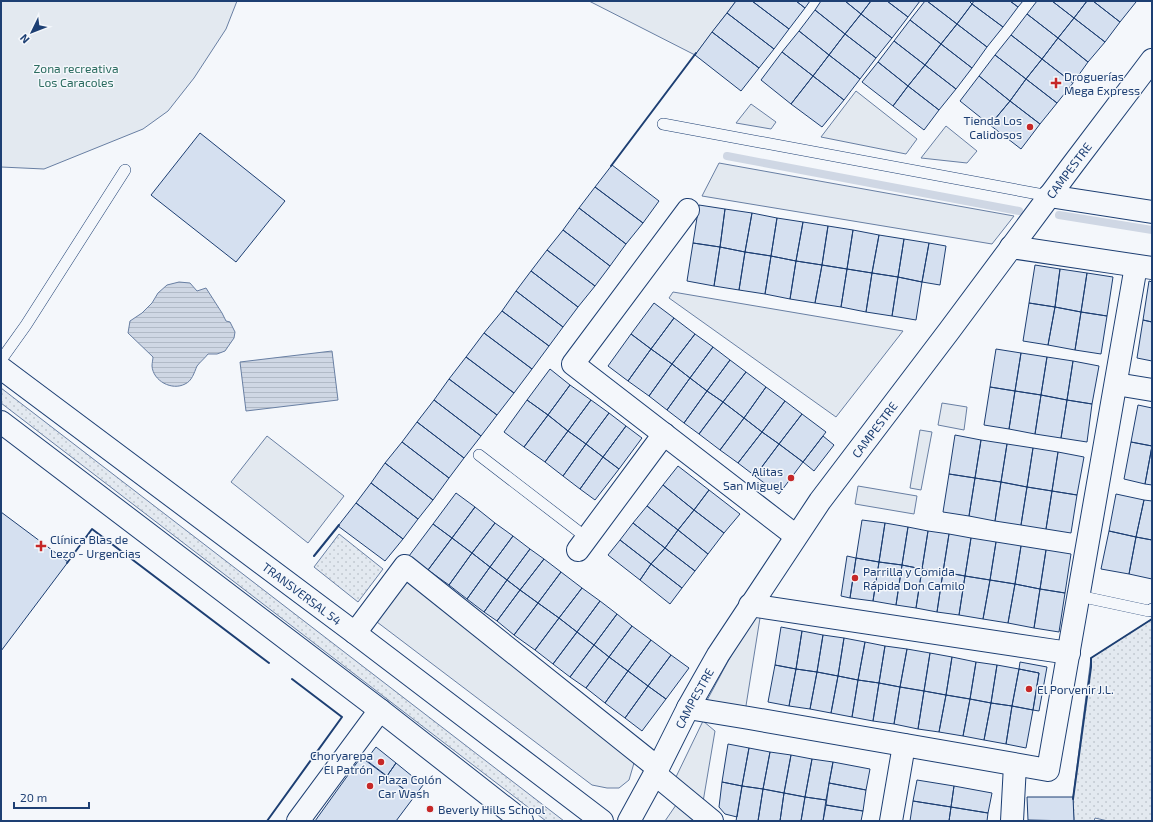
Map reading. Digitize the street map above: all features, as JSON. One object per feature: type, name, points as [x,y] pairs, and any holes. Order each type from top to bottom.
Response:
[{"type":"street","name":"CAMPESTRE","points":[[629,821],[657,771],[688,708],[718,655],[820,501],[1152,60]]},
{"type":"street","points":[[1049,196],[1152,212]]},
{"type":"street","points":[[688,210],[574,364],[796,536]]},
{"type":"street","points":[[688,708],[1048,770],[1116,384],[1144,267],[1011,247]]},
{"type":"street","name":"TRANSVERSAL 54","points":[[1,368],[355,633],[602,821]]},
{"type":"street","points":[[1116,384],[1152,390]]},
{"type":"street","points":[[1,422],[380,710],[522,821]]},
{"type":"street","points":[[582,544],[664,434]]},
{"type":"street","points":[[355,633],[405,566],[657,771],[712,821]]},
{"type":"street","points":[[750,605],[1069,653]]},
{"type":"street","points":[[298,821],[380,710]]},
{"type":"street","points":[[891,821],[904,745]]},
{"type":"street","points":[[1012,821],[1015,765]]},
{"type":"lane","points":[[663,124],[1049,196]]},
{"type":"lane","points":[[1,360],[26,325],[125,170]]},
{"type":"lane","points":[[479,455],[582,544]]},
{"type":"lane","points":[[1079,596],[1149,611],[1152,609]]},
{"type":"green space","name":"Zona recreativa Los Caracoles","points":[[1,1],[237,1],[226,29],[194,78],[168,111],[143,129],[44,169],[1,167]]},
{"type":"green space","points":[[589,1],[736,1],[695,55]]},
{"type":"green space","points":[[856,91],[917,139],[906,154],[821,137]]},
{"type":"green space","points":[[751,104],[776,122],[771,129],[736,123]]},
{"type":"green space","points":[[946,126],[977,151],[967,163],[921,158]]},
{"type":"green space","points":[[719,163],[1014,216],[992,244],[702,196]]},
{"type":"green space","points":[[673,292],[903,331],[836,417],[669,298]]},
{"type":"green space","points":[[1,388],[564,821],[546,821],[1,403]]},
{"type":"green space","points":[[942,403],[967,407],[964,430],[938,425]]},
{"type":"green space","points":[[920,430],[932,432],[921,490],[910,488]]},
{"type":"green space","points":[[267,436],[344,496],[308,543],[231,482]]},
{"type":"green space","points":[[858,486],[917,496],[914,514],[855,504]]},
{"type":"green space","points":[[339,534],[383,569],[358,602],[314,567]]},
{"type":"green space","points":[[406,579],[634,763],[629,780],[619,788],[607,788],[592,785],[377,622]]},
{"type":"green space","points":[[753,615],[760,618],[745,712],[705,704]]},
{"type":"green space","points":[[1152,619],[1152,821],[1108,821],[1095,818],[1094,821],[1074,821],[1073,797],[1091,658]]},
{"type":"green space","points":[[703,721],[715,731],[703,802],[675,779]]},
{"type":"green space","points":[[676,805],[698,821],[665,821]]},
{"type":"shaded area","points":[[179,282],[190,283],[197,291],[206,288],[226,321],[230,322],[235,332],[234,338],[225,351],[217,354],[208,354],[197,366],[189,381],[180,386],[174,386],[159,380],[153,371],[153,357],[128,333],[130,321],[142,313],[152,303],[158,293],[167,285]]},
{"type":"shaded area","points":[[332,351],[338,400],[246,411],[240,362]]},
{"type":"building","points":[[736,1],[752,1],[789,29],[774,49],[727,13]]},
{"type":"building","points":[[752,1],[796,1],[805,8],[789,29]]},
{"type":"building","points":[[796,1],[810,1],[805,8]]},
{"type":"building","points":[[821,1],[845,1],[861,14],[845,34],[815,10]]},
{"type":"building","points":[[845,1],[871,1],[861,14]]},
{"type":"building","points":[[871,1],[887,1],[908,17],[892,38],[861,14]]},
{"type":"building","points":[[887,1],[920,1],[908,17]]},
{"type":"building","points":[[925,1],[957,24],[941,44],[910,20]]},
{"type":"building","points":[[927,1],[969,1],[972,4],[957,24]]},
{"type":"building","points":[[974,1],[1010,1],[1018,7],[1003,27],[972,4]]},
{"type":"building","points":[[1010,1],[1023,1],[1018,7]]},
{"type":"building","points":[[1037,1],[1052,1],[1074,18],[1058,38],[1027,14]]},
{"type":"building","points":[[1052,1],[1087,1],[1074,18]]},
{"type":"building","points":[[1087,1],[1093,1],[1120,22],[1105,42],[1074,18]]},
{"type":"building","points":[[1093,1],[1135,1],[1136,2],[1120,22]]},
{"type":"building","points":[[972,4],[1003,27],[987,47],[957,24]]},
{"type":"building","points":[[815,10],[845,34],[829,55],[799,31]]},
{"type":"building","points":[[727,13],[774,49],[759,68],[712,32]]},
{"type":"building","points":[[861,14],[892,38],[876,58],[845,34]]},
{"type":"building","points":[[1027,14],[1058,38],[1042,59],[1011,35]]},
{"type":"building","points":[[1074,18],[1105,42],[1088,62],[1058,38]]},
{"type":"building","points":[[910,20],[941,44],[925,65],[894,41]]},
{"type":"building","points":[[957,24],[987,47],[972,68],[941,44]]},
{"type":"building","points":[[799,31],[829,55],[813,76],[782,52]]},
{"type":"building","points":[[712,32],[759,68],[741,91],[695,55]]},
{"type":"building","points":[[845,34],[876,58],[860,79],[829,55]]},
{"type":"building","points":[[1011,35],[1042,59],[1026,79],[995,55]]},
{"type":"building","points":[[1058,38],[1088,62],[1073,83],[1042,59]]},
{"type":"building","points":[[894,41],[925,65],[908,86],[878,62]]},
{"type":"building","points":[[941,44],[972,68],[956,89],[925,65]]},
{"type":"building","points":[[782,52],[813,76],[791,104],[761,80]]},
{"type":"building","points":[[829,55],[860,79],[844,100],[813,76]]},
{"type":"building","points":[[995,55],[1026,79],[1010,101],[979,76]]},
{"type":"building","points":[[1042,59],[1073,83],[1057,103],[1026,79]]},
{"type":"building","points":[[878,62],[908,86],[893,106],[862,82]]},
{"type":"building","points":[[925,65],[956,89],[939,110],[908,86]]},
{"type":"building","points":[[813,76],[844,100],[822,127],[791,104]]},
{"type":"building","points":[[979,76],[1010,101],[990,125],[960,101]]},
{"type":"building","points":[[1026,79],[1057,103],[1040,124],[1010,101]]},
{"type":"building","points":[[908,86],[939,110],[924,130],[893,106]]},
{"type":"building","points":[[1010,101],[1040,124],[1021,149],[990,125]]},
{"type":"building","points":[[200,133],[285,201],[236,262],[151,195]]},
{"type":"building","points":[[612,165],[659,201],[643,223],[595,187]]},
{"type":"building","points":[[595,187],[643,223],[626,244],[579,208]]},
{"type":"building","points":[[699,205],[725,209],[720,247],[693,243]]},
{"type":"building","points":[[579,208],[626,244],[610,266],[563,230]]},
{"type":"building","points":[[725,209],[752,213],[745,252],[720,247]]},
{"type":"building","points":[[752,213],[777,218],[771,256],[745,252]]},
{"type":"building","points":[[777,218],[803,222],[796,261],[771,256]]},
{"type":"building","points":[[803,222],[828,226],[822,265],[796,261]]},
{"type":"building","points":[[828,226],[853,230],[847,269],[822,265]]},
{"type":"building","points":[[563,230],[610,266],[595,286],[547,250]]},
{"type":"building","points":[[853,230],[879,235],[872,273],[847,269]]},
{"type":"building","points":[[879,235],[904,239],[898,277],[872,273]]},
{"type":"building","points":[[904,239],[929,243],[922,282],[898,277]]},
{"type":"building","points":[[693,243],[720,247],[714,286],[687,281]]},
{"type":"building","points":[[929,243],[946,246],[940,285],[922,282]]},
{"type":"building","points":[[720,247],[745,252],[739,290],[714,286]]},
{"type":"building","points":[[547,250],[595,286],[578,307],[531,271]]},
{"type":"building","points":[[745,252],[771,256],[765,294],[739,290]]},
{"type":"building","points":[[771,256],[796,261],[790,299],[765,294]]},
{"type":"building","points":[[796,261],[822,265],[815,303],[790,299]]},
{"type":"building","points":[[822,265],[847,269],[841,307],[815,303]]},
{"type":"building","points":[[1035,265],[1060,269],[1055,307],[1029,303]]},
{"type":"building","points":[[847,269],[872,273],[866,312],[841,307]]},
{"type":"building","points":[[1060,269],[1087,273],[1081,312],[1055,307]]},
{"type":"building","points":[[531,271],[578,307],[563,327],[516,291]]},
{"type":"building","points":[[872,273],[898,277],[892,316],[866,312]]},
{"type":"building","points":[[1087,273],[1113,277],[1107,316],[1081,312]]},
{"type":"building","points":[[898,277],[922,282],[916,320],[892,316]]},
{"type":"building","points":[[1149,281],[1152,282],[1152,322],[1143,320]]},
{"type":"building","points":[[516,291],[563,327],[549,346],[502,311]]},
{"type":"building","points":[[654,303],[674,318],[651,349],[631,334]]},
{"type":"building","points":[[1029,303],[1055,307],[1048,345],[1023,341]]},
{"type":"building","points":[[1055,307],[1081,312],[1075,350],[1048,345]]},
{"type":"building","points":[[502,311],[549,346],[532,369],[484,333]]},
{"type":"building","points":[[1081,312],[1107,316],[1101,354],[1075,350]]},
{"type":"building","points":[[674,318],[695,334],[672,364],[651,349]]},
{"type":"building","points":[[1143,320],[1152,322],[1152,361],[1137,358]]},
{"type":"building","points":[[484,333],[532,369],[514,393],[466,357]]},
{"type":"building","points":[[631,334],[651,349],[628,381],[608,366]]},
{"type":"building","points":[[695,334],[713,347],[690,378],[672,364]]},
{"type":"building","points":[[713,347],[730,360],[707,391],[690,378]]},
{"type":"building","points":[[651,349],[672,364],[649,396],[628,381]]},
{"type":"building","points":[[996,349],[1021,353],[1015,391],[990,387]]},
{"type":"building","points":[[1021,353],[1047,357],[1041,395],[1015,391]]},
{"type":"building","points":[[466,357],[514,393],[497,415],[449,379]]},
{"type":"building","points":[[1047,357],[1073,361],[1067,400],[1041,395]]},
{"type":"building","points":[[730,360],[746,372],[723,402],[707,391]]},
{"type":"building","points":[[1073,361],[1099,366],[1092,404],[1067,400]]},
{"type":"building","points":[[672,364],[690,378],[667,410],[649,396]]},
{"type":"building","points":[[550,369],[570,385],[548,415],[527,400]]},
{"type":"building","points":[[746,372],[766,387],[744,418],[723,402]]},
{"type":"building","points":[[690,378],[707,391],[684,423],[667,410]]},
{"type":"building","points":[[449,379],[497,415],[481,436],[434,400]]},
{"type":"building","points":[[570,385],[591,400],[568,431],[548,415]]},
{"type":"building","points":[[766,387],[785,401],[762,432],[744,418]]},
{"type":"building","points":[[990,387],[1015,391],[1009,429],[984,425]]},
{"type":"building","points":[[707,391],[723,402],[699,434],[684,423]]},
{"type":"building","points":[[1015,391],[1041,395],[1035,434],[1009,429]]},
{"type":"building","points":[[1041,395],[1067,400],[1061,438],[1035,434]]},
{"type":"building","points":[[434,400],[481,436],[464,458],[417,422]]},
{"type":"building","points":[[527,400],[548,415],[524,447],[504,432]]},
{"type":"building","points":[[591,400],[609,413],[586,444],[568,431]]},
{"type":"building","points":[[1067,400],[1092,404],[1087,442],[1061,438]]},
{"type":"building","points":[[785,401],[802,414],[779,444],[762,432]]},
{"type":"building","points":[[723,402],[744,418],[720,450],[699,434]]},
{"type":"building","points":[[1138,405],[1152,408],[1152,446],[1131,442]]},
{"type":"building","points":[[609,413],[626,426],[603,457],[586,444]]},
{"type":"building","points":[[802,414],[826,432],[803,462],[779,444]]},
{"type":"building","points":[[548,415],[568,431],[545,462],[524,447]]},
{"type":"building","points":[[744,418],[762,432],[738,463],[720,450]]},
{"type":"building","points":[[417,422],[464,458],[449,478],[402,442]]},
{"type":"building","points":[[626,426],[642,438],[619,469],[603,457]]},
{"type":"building","points":[[568,431],[586,444],[563,476],[545,462]]},
{"type":"building","points":[[762,432],[779,444],[755,476],[738,463]]},
{"type":"building","points":[[955,435],[981,440],[975,478],[949,474]]},
{"type":"building","points":[[823,436],[834,445],[814,471],[803,462]]},
{"type":"building","points":[[981,440],[1007,444],[1001,482],[975,478]]},
{"type":"building","points":[[402,442],[449,478],[433,500],[385,463]]},
{"type":"building","points":[[1131,442],[1152,446],[1145,484],[1124,479]]},
{"type":"building","points":[[586,444],[603,457],[580,489],[563,476]]},
{"type":"building","points":[[779,444],[803,462],[779,494],[755,476]]},
{"type":"building","points":[[1007,444],[1033,448],[1027,487],[1001,482]]},
{"type":"building","points":[[1152,446],[1152,485],[1145,484]]},
{"type":"building","points":[[1033,448],[1058,452],[1052,491],[1027,487]]},
{"type":"building","points":[[1058,452],[1084,457],[1077,495],[1052,491]]},
{"type":"building","points":[[603,457],[619,469],[595,500],[580,489]]},
{"type":"building","points":[[385,463],[433,500],[418,519],[371,483]]},
{"type":"building","points":[[678,466],[709,490],[694,510],[663,485]]},
{"type":"building","points":[[949,474],[975,478],[969,516],[943,512]]},
{"type":"building","points":[[975,478],[1001,482],[995,521],[969,516]]},
{"type":"building","points":[[1001,482],[1027,487],[1021,525],[995,521]]},
{"type":"building","points":[[371,483],[418,519],[403,539],[356,503]]},
{"type":"building","points":[[663,485],[694,510],[678,530],[647,506]]},
{"type":"building","points":[[1027,487],[1052,491],[1046,529],[1021,525]]},
{"type":"building","points":[[709,490],[740,514],[724,533],[694,510]]},
{"type":"building","points":[[1052,491],[1077,495],[1071,533],[1046,529]]},
{"type":"building","points":[[456,493],[475,507],[452,538],[433,524]]},
{"type":"building","points":[[1116,494],[1144,500],[1136,537],[1109,531]]},
{"type":"building","points":[[1144,500],[1152,501],[1152,540],[1136,537]]},
{"type":"building","points":[[356,503],[403,539],[385,561],[338,526]]},
{"type":"building","points":[[647,506],[678,530],[665,548],[633,523]]},
{"type":"building","points":[[475,507],[495,523],[472,553],[452,538]]},
{"type":"building","points":[[694,510],[724,533],[708,554],[678,530]]},
{"type":"building","points":[[1,512],[68,562],[1,651]]},
{"type":"building","points":[[862,520],[885,523],[879,562],[856,558]]},
{"type":"building","points":[[495,523],[513,536],[490,567],[472,553]]},
{"type":"building","points":[[633,523],[665,548],[651,564],[620,540]]},
{"type":"building","points":[[885,523],[908,527],[902,565],[879,562]]},
{"type":"building","points":[[433,524],[452,538],[428,570],[409,556]]},
{"type":"building","points":[[908,527],[928,531],[922,569],[902,565]]},
{"type":"building","points":[[678,530],[708,554],[695,571],[665,548]]},
{"type":"building","points":[[928,531],[949,534],[943,572],[922,569]]},
{"type":"building","points":[[1109,531],[1136,537],[1129,574],[1101,569]]},
{"type":"building","points":[[949,534],[971,538],[965,576],[943,572]]},
{"type":"building","points":[[513,536],[530,549],[507,580],[490,567]]},
{"type":"building","points":[[1136,537],[1152,540],[1152,579],[1129,574]]},
{"type":"building","points":[[452,538],[472,553],[449,585],[428,570]]},
{"type":"building","points":[[971,538],[996,542],[990,580],[965,576]]},
{"type":"building","points":[[620,540],[651,564],[640,580],[608,555]]},
{"type":"building","points":[[996,542],[1021,546],[1015,584],[990,580]]},
{"type":"building","points":[[1021,546],[1046,550],[1040,589],[1015,584]]},
{"type":"building","points":[[665,548],[695,571],[682,588],[651,564]]},
{"type":"building","points":[[530,549],[544,559],[520,590],[507,580]]},
{"type":"building","points":[[1046,550],[1071,554],[1065,593],[1040,589]]},
{"type":"building","points":[[472,553],[490,567],[467,599],[449,585]]},
{"type":"building","points":[[847,556],[856,558],[850,598],[841,596]]},
{"type":"building","points":[[856,558],[879,562],[873,601],[850,598]]},
{"type":"building","points":[[544,559],[561,572],[538,603],[520,590]]},
{"type":"building","points":[[879,562],[902,565],[896,605],[873,601]]},
{"type":"building","points":[[651,564],[682,588],[670,604],[640,580]]},
{"type":"building","points":[[902,565],[922,569],[916,608],[896,605]]},
{"type":"building","points":[[490,567],[507,580],[484,612],[467,599]]},
{"type":"building","points":[[922,569],[943,572],[937,612],[916,608]]},
{"type":"building","points":[[561,572],[582,588],[559,618],[538,603]]},
{"type":"building","points":[[943,572],[965,576],[959,615],[937,612]]},
{"type":"building","points":[[965,576],[990,580],[983,619],[959,615]]},
{"type":"building","points":[[507,580],[520,590],[497,621],[484,612]]},
{"type":"building","points":[[990,580],[1015,584],[1008,623],[983,619]]},
{"type":"building","points":[[1015,584],[1040,589],[1034,628],[1008,623]]},
{"type":"building","points":[[582,588],[600,601],[577,632],[559,618]]},
{"type":"building","points":[[1040,589],[1065,593],[1059,632],[1034,628]]},
{"type":"building","points":[[520,590],[538,603],[514,635],[497,621]]},
{"type":"building","points":[[600,601],[617,614],[594,645],[577,632]]},
{"type":"building","points":[[538,603],[559,618],[535,650],[514,635]]},
{"type":"building","points":[[617,614],[632,626],[609,657],[594,645]]},
{"type":"building","points":[[559,618],[577,632],[553,664],[535,650]]},
{"type":"building","points":[[632,626],[651,640],[628,671],[609,657]]},
{"type":"building","points":[[781,627],[802,631],[796,669],[775,665]]},
{"type":"building","points":[[802,631],[823,635],[817,672],[796,669]]},
{"type":"building","points":[[577,632],[594,645],[570,677],[553,664]]},
{"type":"building","points":[[823,635],[844,638],[838,676],[817,672]]},
{"type":"building","points":[[844,638],[865,642],[858,680],[838,676]]},
{"type":"building","points":[[651,640],[671,655],[648,686],[628,671]]},
{"type":"building","points":[[865,642],[885,646],[879,683],[858,680]]},
{"type":"building","points":[[594,645],[609,657],[586,688],[570,677]]},
{"type":"building","points":[[885,646],[907,649],[900,687],[879,683]]},
{"type":"building","points":[[907,649],[930,653],[924,691],[900,687]]},
{"type":"building","points":[[930,653],[952,657],[946,695],[924,691]]},
{"type":"building","points":[[671,655],[689,668],[666,699],[648,686]]},
{"type":"building","points":[[609,657],[628,671],[605,703],[586,688]]},
{"type":"building","points":[[952,657],[976,662],[970,699],[946,695]]},
{"type":"building","points":[[976,662],[997,665],[991,703],[970,699]]},
{"type":"building","points":[[1020,662],[1047,667],[1039,711],[1033,710],[1039,673],[1019,669]]},
{"type":"building","points":[[775,665],[796,669],[789,706],[768,702]]},
{"type":"building","points":[[997,665],[1019,669],[1012,706],[991,703]]},
{"type":"building","points":[[796,669],[817,672],[810,709],[789,706]]},
{"type":"building","points":[[1019,669],[1039,673],[1033,710],[1012,706]]},
{"type":"building","points":[[628,671],[648,686],[625,718],[605,703]]},
{"type":"building","points":[[817,672],[838,676],[831,713],[810,709]]},
{"type":"building","points":[[838,676],[858,680],[852,717],[831,713]]},
{"type":"building","points":[[858,680],[879,683],[873,721],[852,717]]},
{"type":"building","points":[[879,683],[900,687],[894,724],[873,721]]},
{"type":"building","points":[[648,686],[666,699],[642,731],[625,718]]},
{"type":"building","points":[[900,687],[924,691],[918,729],[894,724]]},
{"type":"building","points":[[924,691],[946,695],[939,732],[918,729]]},
{"type":"building","points":[[946,695],[970,699],[963,736],[939,732]]},
{"type":"building","points":[[970,699],[991,703],[984,740],[963,736]]},
{"type":"building","points":[[991,703],[1012,706],[1006,744],[984,740]]},
{"type":"building","points":[[1012,706],[1033,710],[1026,748],[1006,744]]},
{"type":"building","points":[[728,744],[749,748],[742,786],[722,782]]},
{"type":"building","name":"Choryarepa El Patrón","points":[[376,747],[396,763],[387,776],[366,760]]},
{"type":"building","points":[[749,748],[770,752],[763,789],[742,786]]},
{"type":"building","points":[[770,752],[791,755],[784,793],[763,789]]},
{"type":"building","points":[[791,755],[812,759],[805,797],[784,793]]},
{"type":"building","name":"Plaza Colón Car Wash","points":[[361,757],[414,797],[396,821],[315,821]]},
{"type":"building","points":[[812,759],[833,762],[826,800],[805,797]]},
{"type":"building","points":[[833,762],[870,769],[866,790],[829,783]]},
{"type":"building","points":[[396,763],[423,785],[414,797],[387,776]]},
{"type":"building","points":[[917,780],[954,786],[951,807],[913,801]]},
{"type":"building","points":[[722,782],[742,786],[737,817],[725,814],[719,807]]},
{"type":"building","points":[[829,783],[866,790],[863,811],[826,805]]},
{"type":"building","points":[[742,786],[763,789],[758,821],[736,821]]},
{"type":"building","points":[[954,786],[992,793],[988,813],[951,807]]},
{"type":"building","points":[[763,789],[784,793],[780,821],[758,821]]},
{"type":"building","points":[[784,793],[805,797],[801,821],[780,821]]},
{"type":"building","points":[[805,797],[826,800],[823,821],[801,821]]},
{"type":"building","points":[[1027,797],[1073,797],[1074,821],[1028,820]]},
{"type":"building","points":[[913,801],[951,807],[949,821],[910,821]]},
{"type":"building","points":[[826,805],[863,811],[861,821],[823,821]]},
{"type":"building","points":[[951,807],[988,813],[987,821],[949,821]]},
{"type":"waterway","points":[[727,156],[1019,211]]},
{"type":"waterway","points":[[1059,215],[1152,230]]},
{"type":"wall","points":[[611,166],[696,53]]},
{"type":"wall","points":[[314,556],[339,525]]},
{"type":"wall","points":[[67,563],[92,529],[269,663]]},
{"type":"wall","points":[[1073,799],[1091,658],[1152,619]]},
{"type":"wall","points":[[267,821],[342,717],[292,679]]},
{"type":"place","name":"Droguerías Mega Express","points":[[1056,83]]},
{"type":"place","name":"Tienda Los Calidosos","points":[[1030,127]]},
{"type":"place","name":"Alitas San Miguel","points":[[791,478]]},
{"type":"place","name":"Clínica Blas de Lezo - Urgencias","points":[[41,546]]},
{"type":"place","name":"Parrilla y Comida Rápida Don Camilo","points":[[855,578]]},
{"type":"place","name":"El Porvenir J.L.","points":[[1029,689]]},
{"type":"place","name":"Choryarepa El Patrón","points":[[381,762]]},
{"type":"place","name":"Plaza Colón Car Wash","points":[[370,786]]},
{"type":"place","name":"Beverly Hills School","points":[[430,809]]}]
